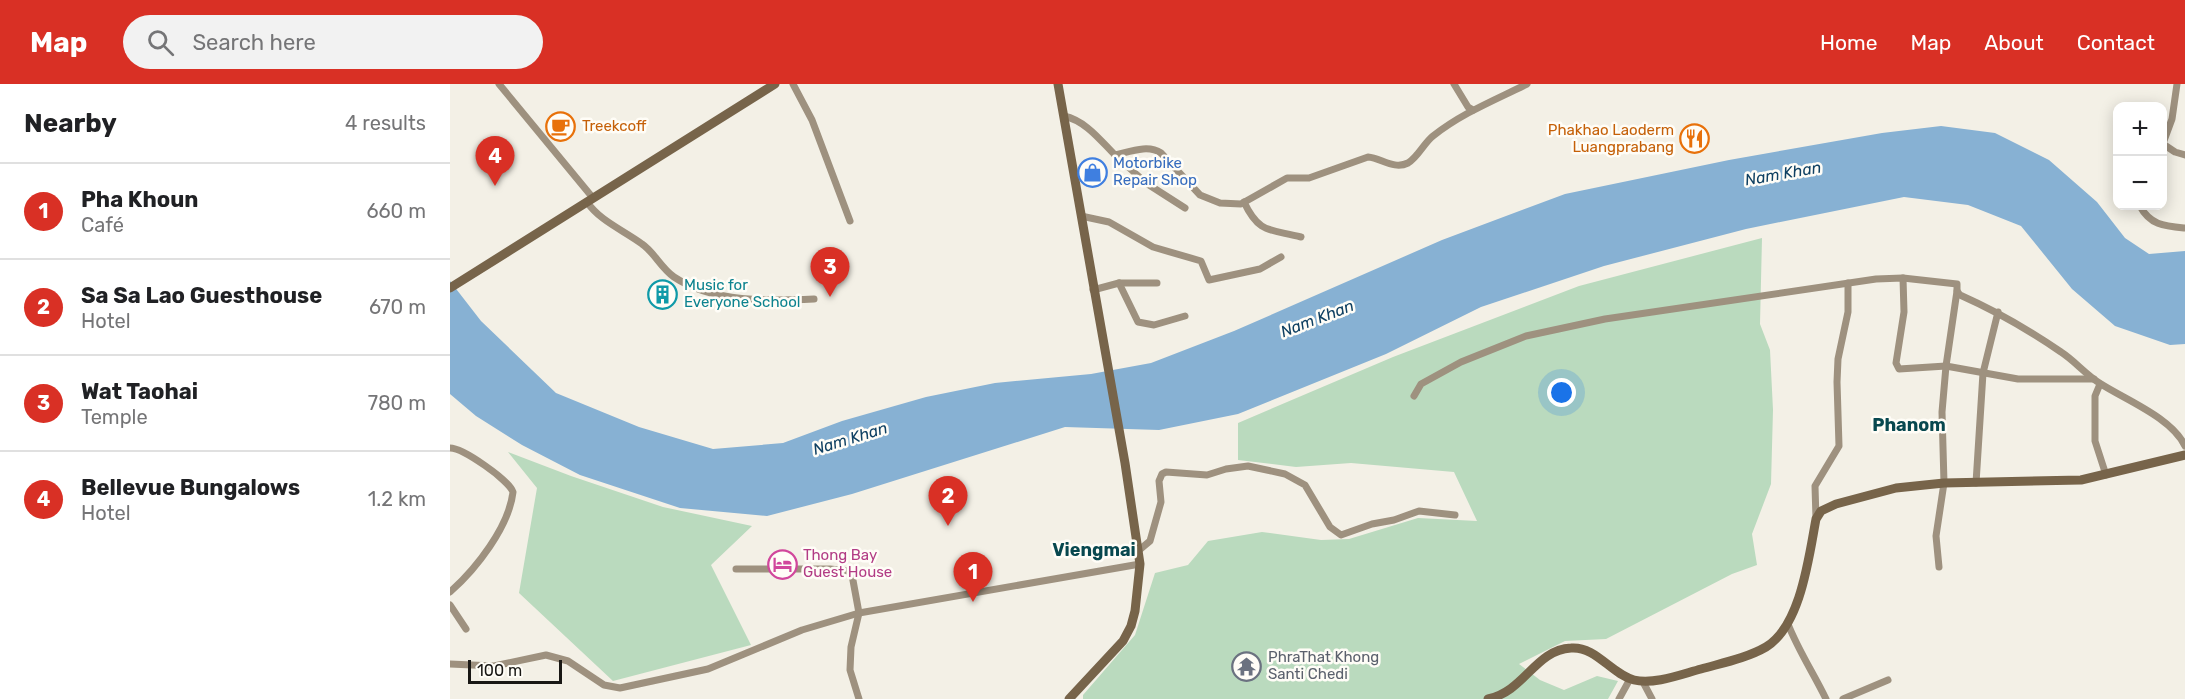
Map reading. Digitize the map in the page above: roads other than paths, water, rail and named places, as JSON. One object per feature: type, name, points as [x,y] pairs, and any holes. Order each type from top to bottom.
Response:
[{"type":"street","points":[[499,84],[590,200],[596,214],[645,246],[671,275],[687,285],[726,296],[753,300],[814,299]]},
{"type":"street","points":[[450,288],[775,84]]},
{"type":"street","points":[[793,84],[812,120],[850,221]]},
{"type":"street","points":[[1058,84],[1125,463],[1140,564],[1137,601],[1131,626],[1123,641],[1069,699]]},
{"type":"street","points":[[1115,155],[1155,149],[1200,195],[1220,203],[1240,204],[1287,178],[1309,178],[1368,157],[1395,165],[1408,163],[1432,137],[1473,110],[1527,84]]},
{"type":"street","points":[[2167,133],[2172,119],[2177,84]]},
{"type":"street","points":[[1456,85],[1468,107],[1473,110]]},
{"type":"street","points":[[1064,116],[1076,119],[1146,183],[1185,208]]},
{"type":"street","points":[[2167,147],[2185,155]]},
{"type":"street","points":[[1244,202],[1248,211],[1263,229],[1301,237]]},
{"type":"street","points":[[2142,210],[2148,219],[2169,227],[2185,228]]},
{"type":"street","points":[[1081,216],[1109,222],[1164,251],[1201,261],[1209,280],[1260,269],[1281,257]]},
{"type":"street","points":[[1903,278],[1904,312],[1896,367],[1902,369],[1946,366],[2018,379],[2097,381]]},
{"type":"street","points":[[1414,396],[1421,384],[1461,362],[1526,336],[1605,319],[1848,283],[1903,278],[1954,283],[1957,291],[1942,412],[1944,483],[1936,536],[1939,567]]},
{"type":"street","points":[[1094,290],[1119,283],[1157,283]]},
{"type":"street","points":[[1119,283],[1138,322],[1154,324],[1185,316]]},
{"type":"street","points":[[1488,699],[1511,690],[1545,657],[1558,650],[1572,647],[1586,649],[1630,679],[1643,682],[1694,671],[1755,652],[1775,640],[1788,624],[1797,600],[1816,519],[1815,486],[1839,446],[1838,359],[1847,320],[1848,283]]},
{"type":"street","points":[[1957,291],[1960,295],[1998,312],[2062,353],[2097,381],[2129,399],[2159,420],[2180,436],[2185,446]]},
{"type":"street","points":[[1976,483],[1983,374],[1998,312]]},
{"type":"street","points":[[2097,381],[2095,441],[2106,475]]},
{"type":"street","points":[[450,448],[461,450],[508,483],[513,492],[508,515],[503,525],[470,571],[450,592]]},
{"type":"street","points":[[1816,519],[1826,507],[1896,488],[1944,483],[2080,480],[2185,456]]},
{"type":"street","points":[[1138,551],[1150,541],[1161,502],[1159,481],[1162,474],[1166,472],[1207,475],[1248,466],[1285,474],[1305,485],[1330,527],[1341,535],[1419,511],[1455,515]]},
{"type":"street","points":[[450,664],[494,666],[546,655],[568,662],[604,685],[620,688],[708,669],[802,630],[859,613],[1140,564]]},
{"type":"street","points":[[736,569],[849,571],[852,575],[859,613],[850,670],[859,699]]},
{"type":"street","points":[[450,605],[466,629]]},
{"type":"street","points":[[1788,624],[1794,640],[1826,699]]},
{"type":"street","points":[[1619,699],[1630,679]]},
{"type":"street","points":[[1843,699],[1888,680]]},
{"type":"street","points":[[1643,682],[1652,699]]},
{"type":"water","name":"Nam Khan","points":[[1941,126],[1995,133],[2049,160],[2097,202],[2125,238],[2149,254],[2185,251],[2185,344],[2170,345],[2115,326],[2072,289],[2021,226],[1968,205],[1904,197],[1746,229],[1604,266],[1481,307],[1386,354],[1238,414],[1159,430],[1065,427],[852,494],[767,516],[680,508],[580,475],[522,445],[476,416],[450,394],[450,281],[481,321],[556,393],[639,427],[713,449],[783,443],[842,421],[926,397],[995,383],[1091,374],[1151,363],[1234,331],[1442,240],[1565,194],[1729,160],[1882,133]]},
{"type":"place","name":"Treekcoff","points":[[561,126]]},
{"type":"place","name":"Phakhao Laoderm Luangprabang","points":[[1695,139]]},
{"type":"place","name":"Motorbike Repair Shop","points":[[1092,172]]},
{"type":"place","name":"Bellevue Bungalows","points":[[495,186]]},
{"type":"place","name":"Music for Everyone School","points":[[663,294]]},
{"type":"place","name":"Wat Taohai","points":[[830,297]]},
{"type":"place","name":"Sa Sa Lao Guesthouse","points":[[948,526]]},
{"type":"place","name":"Thong Bay Guest House","points":[[782,564]]},
{"type":"place","name":"Pha Khoun","points":[[973,602]]},
{"type":"place","name":"PhraThat Khong Santi Chedi","points":[[1247,666]]},
{"type":"district","name":"Phanom","points":[[1909,425]]},
{"type":"district","name":"Viengmai","points":[[1094,550]]}]
